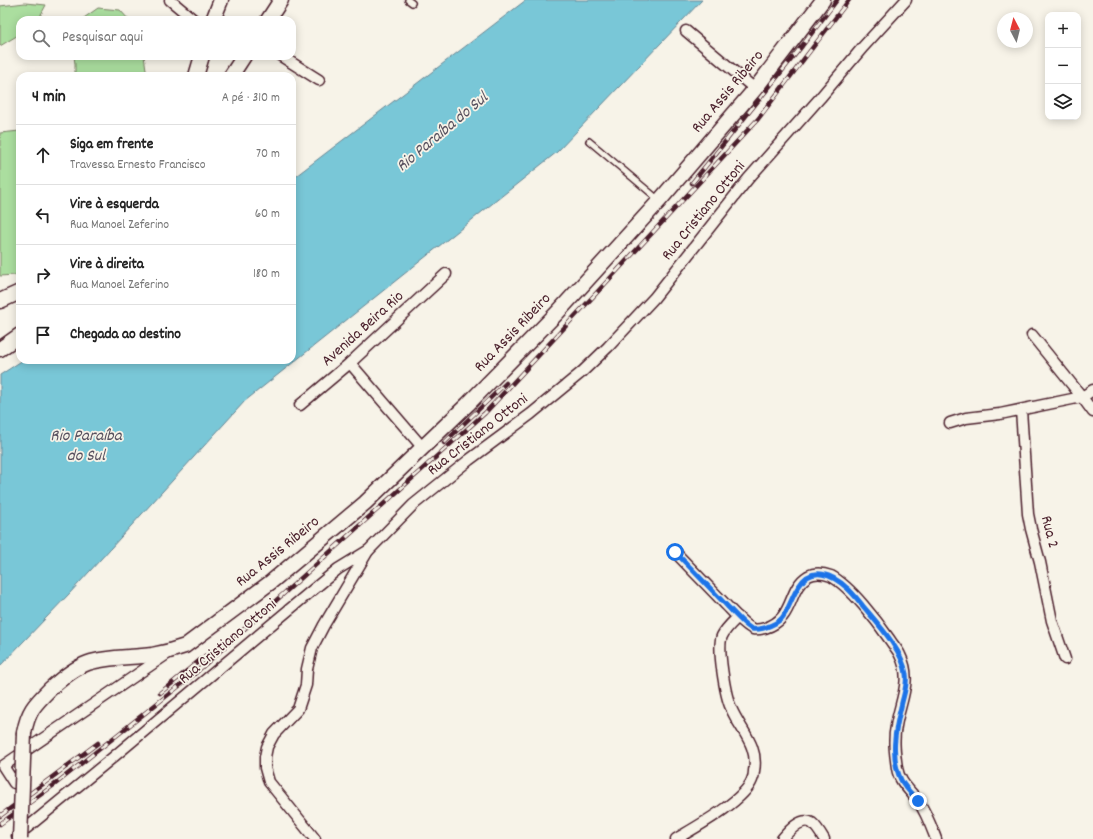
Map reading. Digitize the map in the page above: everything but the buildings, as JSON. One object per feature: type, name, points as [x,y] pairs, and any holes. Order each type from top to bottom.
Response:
[{"type":"street","points":[[170,0],[189,16]]},
{"type":"street","points":[[215,16],[221,0]]},
{"type":"street","points":[[271,16],[281,0]]},
{"type":"street","name":"Rua Assis Ribeiro","points":[[178,648],[271,582],[365,503],[468,404],[558,312],[660,200],[755,90],[823,0]]},
{"type":"street","name":"Rua Cristiano Ottoni","points":[[14,839],[309,593],[338,570],[369,550],[413,505],[469,460],[531,414],[582,372],[608,347],[654,298],[748,179],[906,0]]},
{"type":"street","points":[[686,31],[755,90]]},
{"type":"street","points":[[197,72],[201,60]]},
{"type":"street","points":[[234,72],[241,60]]},
{"type":"street","points":[[287,60],[319,80]]},
{"type":"street","name":"Avenida Beira Rio","points":[[300,405],[350,363],[446,274]]},
{"type":"street","points":[[0,301],[16,294]]},
{"type":"street","points":[[1032,335],[1082,396],[1093,412]]},
{"type":"street","points":[[0,349],[16,338]]},
{"type":"street","points":[[350,363],[423,448]]},
{"type":"street","points":[[950,423],[966,418],[1000,414],[1082,396],[1093,390]]},
{"type":"street","name":"Rua 2","points":[[1021,410],[1030,521],[1052,621],[1065,659]]},
{"type":"street","points":[[314,839],[269,782],[265,768],[265,757],[267,748],[274,734],[298,709],[306,685],[307,669],[312,648],[369,550]]},
{"type":"street","points":[[675,552],[738,617],[752,629],[757,630],[778,622],[798,586],[809,575],[816,573],[831,576],[847,588],[879,624],[900,655],[905,666],[905,691],[896,726],[894,744],[897,771],[902,782],[918,801],[936,839]]},
{"type":"street","points":[[676,839],[734,802],[745,791],[752,780],[756,763],[755,754],[747,735],[731,708],[727,697],[721,650],[722,637],[727,628],[738,617]]},
{"type":"street","points":[[20,839],[24,734],[26,721],[34,705],[54,685],[72,671],[88,663],[100,660],[151,655],[178,648]]},
{"type":"street","points":[[14,783],[3,766],[178,648]]},
{"type":"street","points":[[782,839],[798,824],[807,822],[816,827],[824,839]]},
{"type":"lane","points":[[589,141],[660,200]]},
{"type":"green space","points":[[25,3],[46,5],[40,16],[16,16],[16,36],[0,46],[0,6]]},
{"type":"green space","points":[[98,8],[120,10],[125,16],[87,16]]},
{"type":"green space","points":[[74,60],[145,60],[146,72],[75,72]]},
{"type":"green space","points":[[16,131],[16,275],[0,276],[0,133]]},
{"type":"water","name":"Rio Paraíba do Sul","points":[[526,0],[702,0],[557,152],[296,360],[296,176]]},
{"type":"water","name":"Rio Paraíba do Sul","points":[[17,364],[291,364],[245,401],[69,594],[0,666],[0,375]]},
{"type":"railway","points":[[692,183],[837,0]]},
{"type":"railway","points":[[0,824],[54,785],[193,675],[485,413],[758,119],[849,0]]},
{"type":"railway","points":[[444,443],[506,383]]},
{"type":"railway","points":[[160,693],[205,656]]},
{"type":"railway","points":[[0,816],[98,743]]},
{"type":"route","points":[[675,552],[738,617],[752,629],[761,629],[778,622],[798,586],[809,575],[816,573],[831,576],[847,588],[879,624],[900,655],[905,666],[905,691],[896,726],[894,744],[897,771],[902,782],[918,801]]}]
